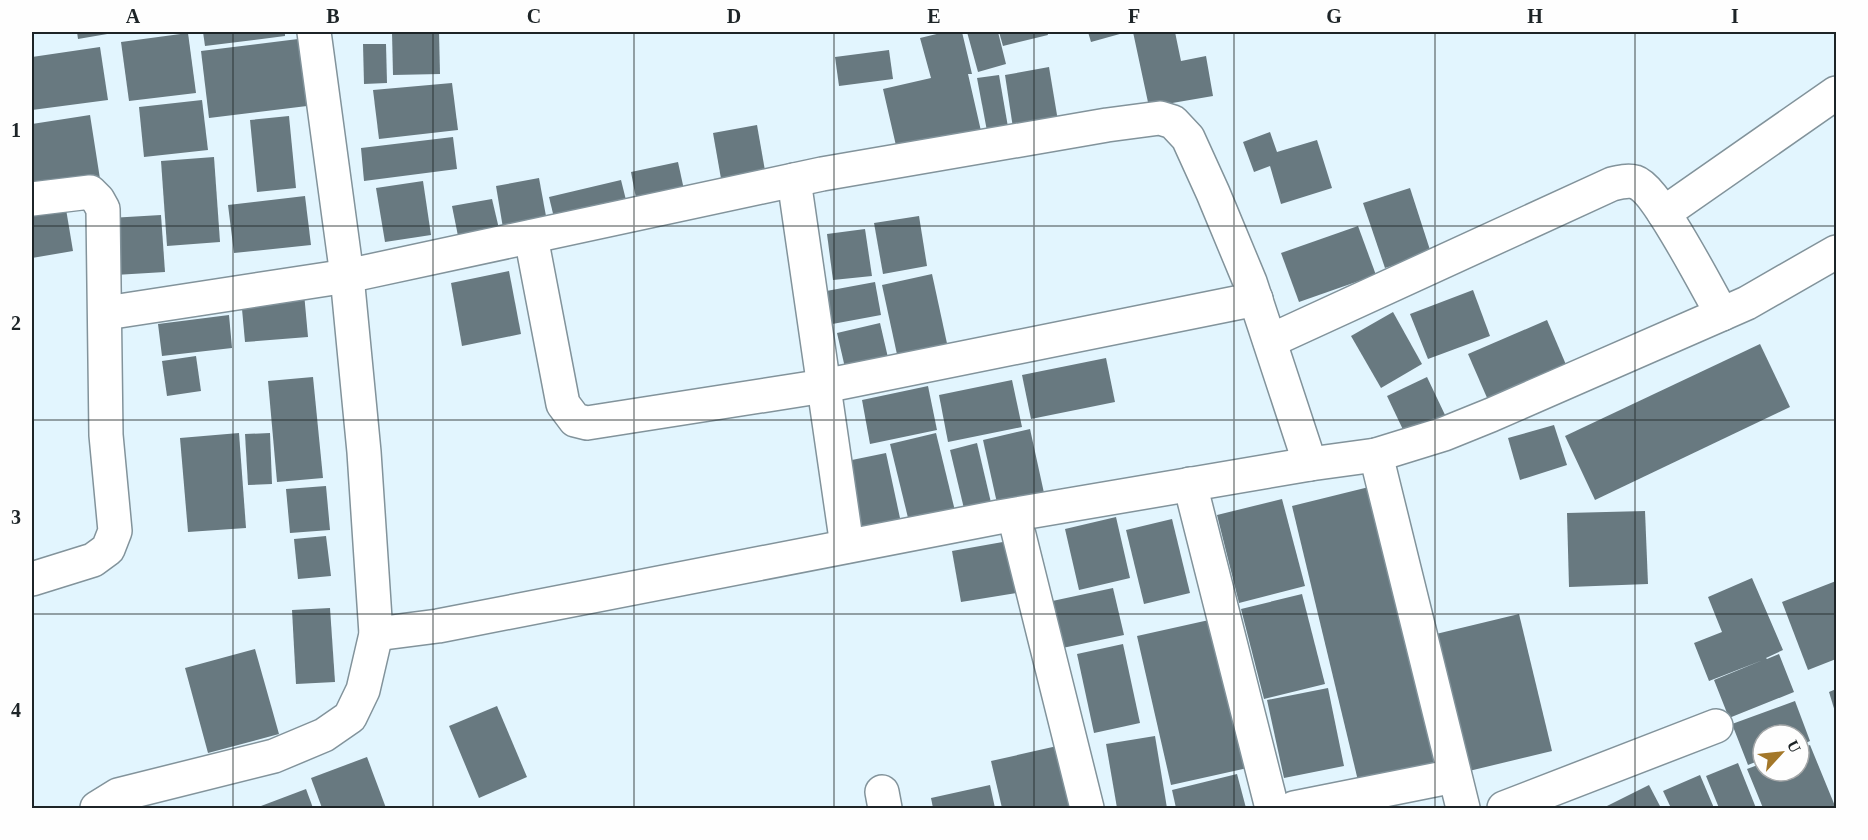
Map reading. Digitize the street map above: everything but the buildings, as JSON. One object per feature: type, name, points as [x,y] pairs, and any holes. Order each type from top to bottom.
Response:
[{"type":"street","points":[[97,808],[118,795],[274,756],[324,735],[350,717],[363,690],[376,634],[364,452],[347,276],[314,32]]},
{"type":"street","points":[[1664,213],[1836,93]]},
{"type":"street","points":[[106,313],[347,276],[794,180],[1107,125],[1160,118],[1173,122],[1188,138],[1256,299],[1310,464]]},
{"type":"street","points":[[794,180],[847,546]]},
{"type":"street","points":[[1270,341],[1612,184],[1623,181],[1635,182],[1645,188],[1664,213],[1722,314]]},
{"type":"street","points":[[32,199],[90,192],[99,200],[102,209],[106,313],[106,435],[115,531],[108,549],[93,560],[32,579]]},
{"type":"street","points":[[531,237],[563,404],[575,420],[587,423],[824,386],[1256,299]]},
{"type":"street","points":[[376,634],[438,626],[1014,515],[1310,464],[1376,455],[1444,434],[1491,415],[1747,303],[1836,252]]},
{"type":"street","points":[[1376,455],[1463,808]]},
{"type":"street","points":[[1190,484],[1272,808]]},
{"type":"street","points":[[1014,515],[1087,808]]},
{"type":"street","points":[[1504,808],[1716,726]]},
{"type":"street","points":[[1294,808],[1454,776]]}]
